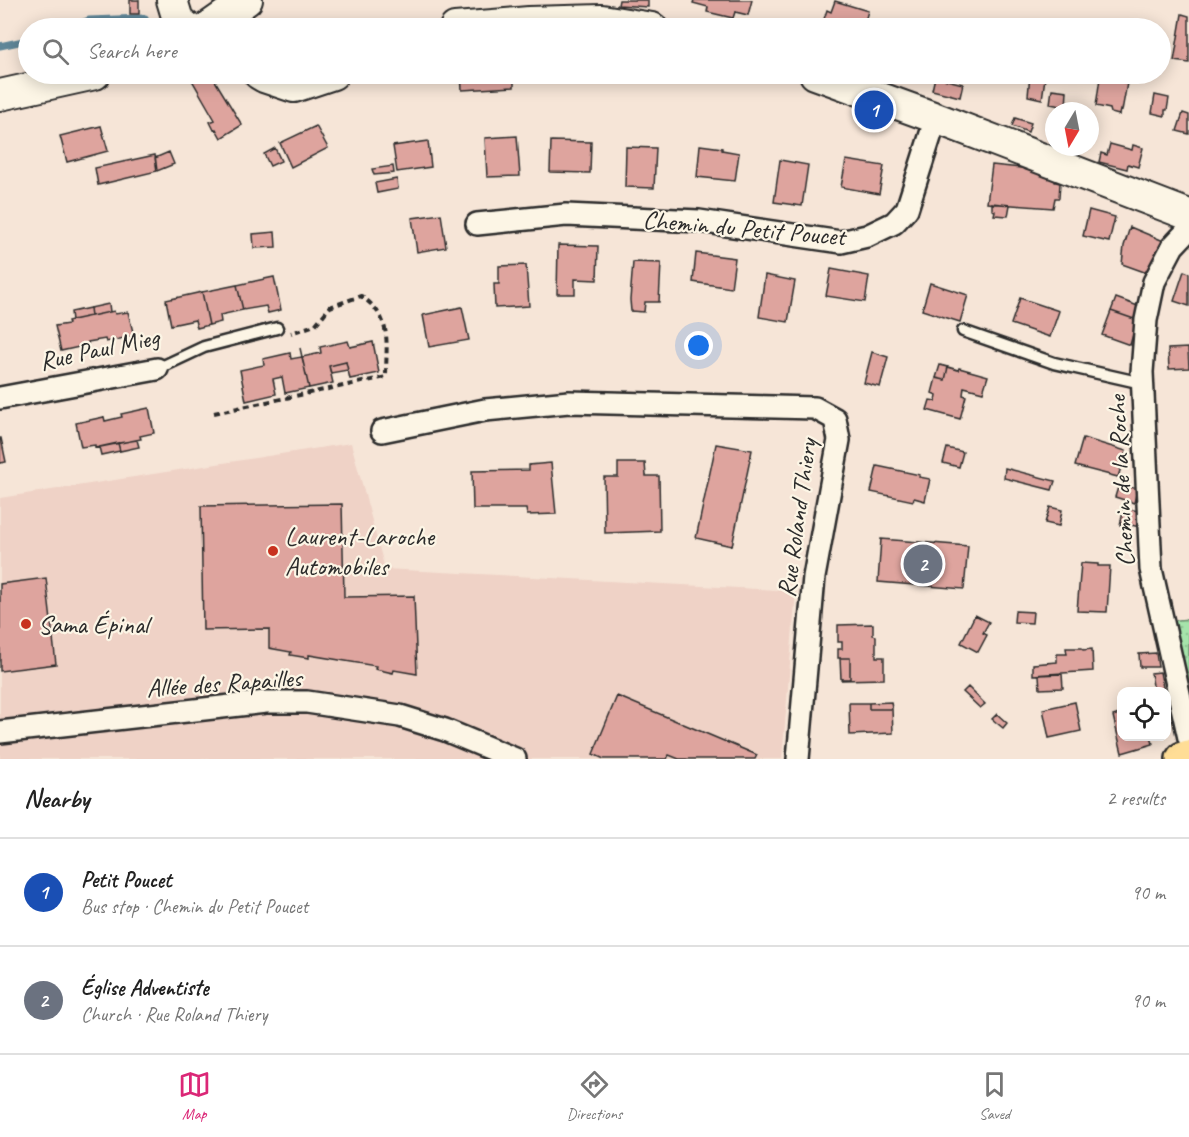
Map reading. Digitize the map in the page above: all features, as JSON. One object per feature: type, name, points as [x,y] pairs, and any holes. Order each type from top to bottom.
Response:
[{"type":"main road","points":[[1183,759],[1189,757]]},
{"type":"street","points":[[172,0],[177,18]]},
{"type":"street","points":[[221,18],[247,0]]},
{"type":"street","points":[[0,96],[52,84]]},
{"type":"street","points":[[285,84],[294,87],[303,84]]},
{"type":"street","points":[[842,84],[1189,215]]},
{"type":"street","name":"Chemin du Petit Poucet","points":[[477,224],[566,215],[699,221],[841,242],[867,236],[894,223],[907,209],[936,118]]},
{"type":"street","name":"Chemin de la Roche","points":[[1189,229],[1173,246],[1154,282],[1146,320],[1142,383],[1151,569],[1189,738]]},
{"type":"street","name":"Rue Paul Mieg","points":[[0,398],[157,369]]},
{"type":"street","name":"Rue Roland Thiery","points":[[382,431],[485,410],[569,402],[814,408],[835,419],[839,440],[814,577],[798,759]]},
{"type":"street","name":"Allée des Rapailles","points":[[0,732],[266,702],[307,702],[400,716],[445,730],[515,759]]},
{"type":"lane","name":"Rue Paul Mieg","points":[[157,369],[204,346],[277,328]]},
{"type":"lane","points":[[963,332],[1054,363],[1142,383]]},
{"type":"path","points":[[214,413],[386,377],[386,331],[382,317],[361,296],[330,307],[315,325],[284,335],[277,328]]},
{"type":"shaded area","points":[[351,443],[385,569],[796,591],[782,759],[0,759],[0,498]]},
{"type":"green space","points":[[1189,619],[1189,706],[1168,621]]},
{"type":"building","points":[[130,0],[139,0],[139,14],[130,14]]},
{"type":"building","points":[[619,0],[648,0],[648,7],[618,5]]},
{"type":"building","points":[[694,0],[752,0],[748,15],[735,12],[733,18],[707,12],[708,7],[693,3]]},
{"type":"building","points":[[835,1],[868,11],[866,18],[824,18],[827,10],[831,12]]},
{"type":"building","points":[[1182,14],[1189,16],[1189,63],[1174,61]]},
{"type":"building","points":[[194,84],[217,84],[242,125],[221,138],[210,122],[215,120]]},
{"type":"building","points":[[462,84],[514,84],[514,87],[462,90]]},
{"type":"building","points":[[933,84],[963,84],[960,97],[932,90]]},
{"type":"building","points":[[1029,84],[1044,84],[1042,99],[1028,96]]},
{"type":"building","points":[[1099,84],[1127,84],[1122,111],[1120,110],[1119,115],[1111,113],[1110,109],[1099,107],[1099,102],[1097,102]]},
{"type":"building","points":[[1052,89],[1067,91],[1066,102],[1050,102]]},
{"type":"building","points":[[1155,95],[1169,98],[1165,116],[1152,113]]},
{"type":"building","points":[[1183,113],[1189,115],[1189,134],[1177,131]]},
{"type":"building","points":[[1015,118],[1031,123],[1028,132],[1012,126]]},
{"type":"building","points":[[101,126],[108,151],[67,162],[60,136]]},
{"type":"building","points":[[316,126],[328,148],[291,167],[280,143]]},
{"type":"building","points":[[517,136],[520,176],[487,177],[485,138]]},
{"type":"building","points":[[428,141],[431,167],[397,172],[393,146]]},
{"type":"building","points":[[551,141],[591,142],[590,173],[550,172]]},
{"type":"building","points":[[1110,144],[1132,150],[1133,145],[1143,148],[1138,167],[1128,164],[1127,169],[1099,162],[1101,153],[1107,155]]},
{"type":"building","points":[[700,145],[739,153],[735,181],[697,177]]},
{"type":"building","points":[[626,147],[656,148],[654,188],[625,187]]},
{"type":"building","points":[[275,148],[281,161],[270,166],[264,154]]},
{"type":"building","points":[[169,152],[174,164],[157,171],[155,158]]},
{"type":"building","points":[[155,155],[157,171],[98,185],[95,168]]},
{"type":"building","points":[[780,160],[808,165],[802,206],[774,202]]},
{"type":"building","points":[[846,160],[884,166],[879,194],[841,187]]},
{"type":"building","points":[[992,165],[1021,168],[1055,178],[1055,182],[1060,183],[1059,198],[1055,198],[1053,208],[987,203]]},
{"type":"building","points":[[393,166],[394,173],[374,175],[372,169]]},
{"type":"building","points":[[397,179],[398,189],[377,193],[375,183]]},
{"type":"building","points":[[992,203],[1010,205],[1008,216],[994,215]]},
{"type":"building","points":[[1089,210],[1115,217],[1109,242],[1083,236]]},
{"type":"building","points":[[441,214],[446,247],[417,252],[412,218]]},
{"type":"building","points":[[1130,227],[1166,242],[1150,274],[1122,264],[1124,246]]},
{"type":"building","points":[[275,232],[276,247],[254,248],[253,234]]},
{"type":"building","points":[[558,245],[598,246],[597,280],[575,279],[575,294],[557,294]]},
{"type":"building","points":[[696,253],[735,258],[731,288],[693,282]]},
{"type":"building","points":[[633,262],[661,263],[659,302],[645,302],[644,312],[631,311]]},
{"type":"building","points":[[526,265],[529,306],[495,308],[494,284],[499,284],[499,266]]},
{"type":"building","points":[[831,269],[869,276],[865,302],[826,296]]},
{"type":"building","points":[[1184,271],[1189,273],[1189,306],[1174,301]]},
{"type":"building","points":[[765,275],[795,281],[788,322],[759,317]]},
{"type":"building","points":[[274,277],[281,310],[268,313],[266,306],[243,310],[237,285]]},
{"type":"building","points":[[930,283],[968,295],[960,322],[922,310]]},
{"type":"building","points":[[237,285],[243,310],[220,315],[221,322],[209,325],[202,292]]},
{"type":"building","points":[[202,292],[209,325],[197,328],[195,320],[171,325],[166,300]]},
{"type":"building","points":[[1020,298],[1059,311],[1050,337],[1011,324]]},
{"type":"building","points":[[1116,298],[1138,306],[1134,319],[1111,311]]},
{"type":"building","points":[[109,304],[110,312],[91,316],[90,308]]},
{"type":"building","points":[[462,307],[469,340],[429,347],[423,315]]},
{"type":"building","points":[[90,308],[91,316],[72,320],[71,312]]},
{"type":"building","points":[[114,311],[115,314],[128,312],[134,336],[106,342],[105,339],[88,342],[88,345],[61,351],[55,326]]},
{"type":"building","points":[[1111,311],[1137,320],[1130,345],[1102,335]]},
{"type":"building","points":[[348,341],[350,347],[373,342],[379,373],[350,379],[346,362],[329,366],[333,383],[309,388],[302,357],[321,353],[320,347]]},
{"type":"building","points":[[300,348],[309,388],[285,393],[282,377],[273,379],[276,394],[246,401],[240,370],[264,365],[263,359],[290,353],[291,359],[302,357]]},
{"type":"building","points":[[1188,348],[1189,368],[1169,369],[1168,349]]},
{"type":"building","points":[[872,352],[888,357],[880,387],[864,383]]},
{"type":"building","points":[[346,362],[348,370],[331,373],[329,366]]},
{"type":"building","points":[[940,365],[948,367],[945,380],[936,378]]},
{"type":"building","points":[[948,367],[988,376],[983,392],[964,387],[963,395],[966,396],[960,419],[927,410],[930,400],[936,401],[937,395],[932,393],[936,378],[945,380]]},
{"type":"building","points":[[149,408],[154,433],[140,436],[141,439],[95,448],[95,445],[81,447],[76,423],[104,417],[105,421],[122,417],[121,414]]},
{"type":"building","points":[[0,438],[6,462],[0,463]]},
{"type":"building","points":[[1083,438],[1126,451],[1118,477],[1075,466]]},
{"type":"building","points":[[137,440],[139,447],[120,451],[118,443]]},
{"type":"building","points":[[118,443],[120,451],[101,455],[99,447]]},
{"type":"building","points":[[716,444],[752,450],[732,546],[696,538]]},
{"type":"building","points":[[947,448],[963,452],[959,467],[943,463]]},
{"type":"building","points":[[551,463],[556,514],[527,515],[526,509],[473,509],[472,471],[529,470],[529,465]]},
{"type":"building","points":[[618,463],[645,463],[646,476],[659,476],[660,531],[605,533],[604,477],[618,477]]},
{"type":"building","points":[[877,466],[930,479],[925,501],[914,498],[913,501],[871,492]]},
{"type":"building","points":[[1005,468],[1055,481],[1052,490],[1004,478]]},
{"type":"building","points":[[1119,484],[1137,489],[1134,503],[1115,497]]},
{"type":"building","name":"Laurent-Laroche Automobiles","points":[[342,504],[344,597],[414,596],[417,674],[394,670],[393,673],[375,669],[376,666],[309,655],[309,658],[290,655],[291,652],[269,648],[269,629],[203,630],[201,506]]},
{"type":"building","points":[[1050,507],[1062,510],[1059,526],[1045,523]]},
{"type":"building","points":[[1124,508],[1139,511],[1140,527],[1120,525]]},
{"type":"building","points":[[881,539],[968,546],[964,589],[878,582]]},
{"type":"building","points":[[1081,563],[1110,566],[1107,612],[1077,611]]},
{"type":"building","name":"Sama Épinal","points":[[46,578],[56,664],[0,671],[0,584]]},
{"type":"building","points":[[1015,611],[1033,612],[1032,623],[1014,622]]},
{"type":"building","points":[[975,615],[989,622],[983,633],[987,635],[978,652],[961,643]]},
{"type":"building","points":[[873,624],[873,635],[876,636],[876,657],[884,657],[884,679],[841,680],[850,679],[850,658],[838,658],[838,649],[842,649],[842,642],[838,642],[838,625]]},
{"type":"building","points":[[1066,648],[1092,649],[1093,671],[1033,675],[1033,664],[1057,662],[1057,654],[1067,654]]},
{"type":"building","points":[[1156,653],[1158,667],[1140,667],[1139,654]]},
{"type":"building","points":[[840,658],[850,658],[850,679],[841,679]]},
{"type":"building","points":[[1160,672],[1163,687],[1153,687],[1151,673]]},
{"type":"building","points":[[1062,674],[1063,688],[1040,689],[1039,675]]},
{"type":"building","points":[[968,687],[985,704],[980,708],[963,692]]},
{"type":"building","points":[[617,696],[757,755],[755,759],[679,759],[669,755],[667,759],[604,759],[593,754]]},
{"type":"building","points":[[891,702],[892,709],[869,709],[869,703]]},
{"type":"building","points":[[1075,702],[1081,731],[1049,738],[1043,709]]},
{"type":"building","points":[[849,703],[869,703],[869,709],[892,709],[893,733],[850,735]]},
{"type":"building","points":[[997,714],[1007,723],[1003,728],[992,719]]},
{"type":"building","points":[[1117,715],[1117,732],[1113,716]]},
{"type":"building","points":[[1119,741],[1152,741],[1153,744],[1122,753]]},
{"type":"waterway","points":[[0,46],[18,42]]},
{"type":"place","name":"Petit Poucet","points":[[874,110]]},
{"type":"place","name":"Laurent-Laroche Automobiles","points":[[273,551]]},
{"type":"place","name":"Église Adventiste","points":[[923,564]]},
{"type":"place","name":"Sama Épinal","points":[[26,624]]}]
